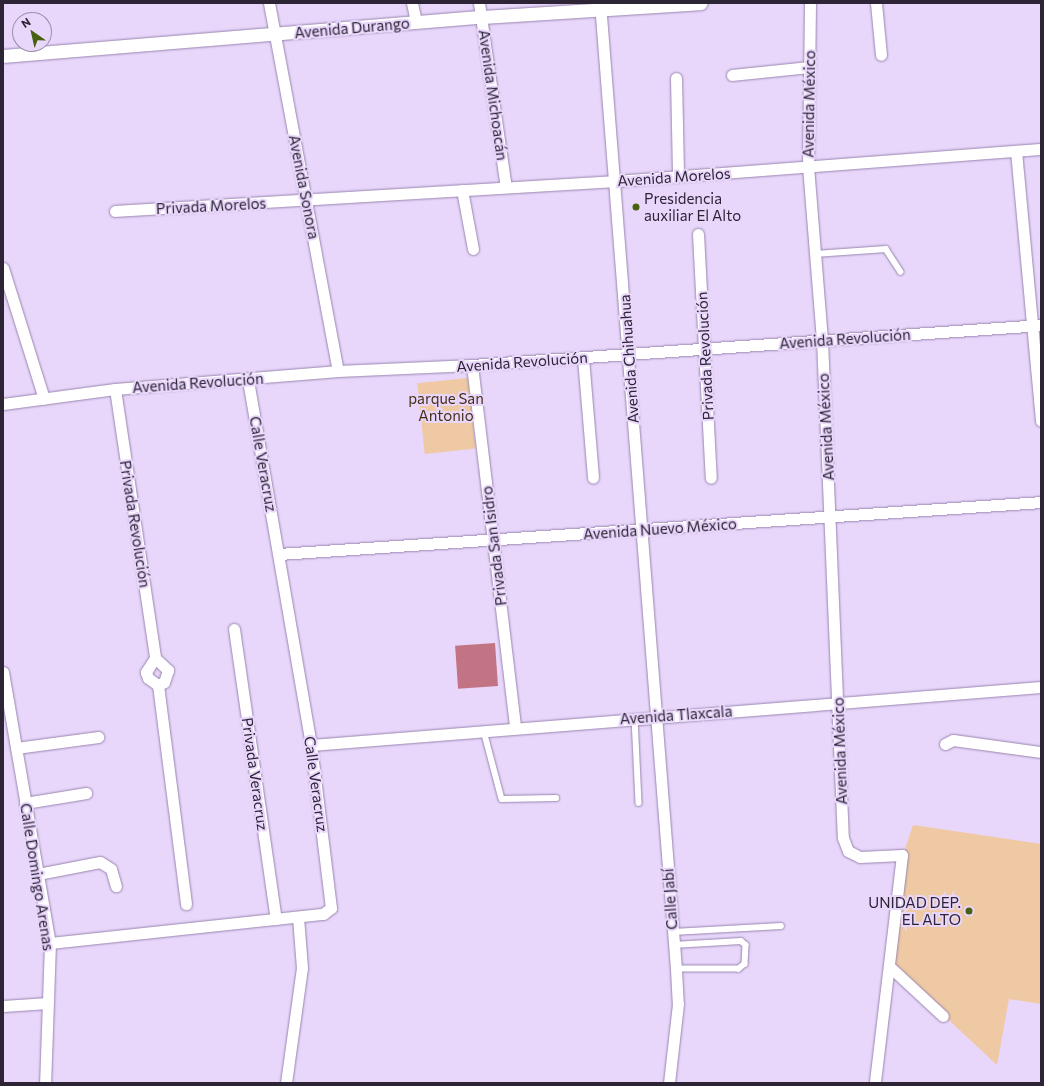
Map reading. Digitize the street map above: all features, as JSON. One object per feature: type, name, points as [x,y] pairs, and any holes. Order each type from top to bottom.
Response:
[{"type":"street","name":"Avenida Sonora","points":[[269,3],[338,371]]},
{"type":"street","points":[[412,3],[416,22]]},
{"type":"street","name":"Avenida Michoacán","points":[[478,3],[506,187]]},
{"type":"street","name":"Avenida Durango","points":[[3,56],[600,7],[701,3]]},
{"type":"street","name":"Avenida México","points":[[810,3],[808,166],[822,340],[844,838],[848,850],[860,857],[902,855],[890,967]]},
{"type":"street","points":[[876,3],[881,55]]},
{"type":"street","name":"Avenida Chihuahua","points":[[600,7],[629,355],[656,715]]},
{"type":"street","points":[[732,76],[810,67]]},
{"type":"street","points":[[676,78],[678,176]]},
{"type":"street","name":"Avenida Morelos","points":[[307,201],[615,181],[1041,149]]},
{"type":"street","points":[[1016,151],[1037,325],[1041,422]]},
{"type":"street","points":[[462,190],[473,249]]},
{"type":"street","name":"Privada Morelos","points":[[115,211],[307,201]]},
{"type":"street","name":"Privada Revolución","points":[[698,234],[706,349],[711,478]]},
{"type":"street","points":[[3,268],[44,399]]},
{"type":"street","name":"Avenida Revolución","points":[[3,404],[115,390],[248,380],[338,371],[472,365],[629,355],[1037,325]]},
{"type":"street","points":[[583,358],[593,478]]},
{"type":"street","name":"Privada San Isidro","points":[[472,365],[516,728]]},
{"type":"street","name":"Calle Veracruz","points":[[50,943],[323,914],[331,908],[332,901],[310,745],[279,554],[248,380]]},
{"type":"street","name":"Privada Revolución","points":[[115,390],[155,658]]},
{"type":"street","name":"Avenida Nuevo México","points":[[279,554],[493,541],[1041,502]]},
{"type":"street","name":"Privada Veracruz","points":[[234,629],[276,919]]},
{"type":"street","points":[[158,685],[164,682],[168,670],[155,658],[146,672],[148,678],[158,685],[186,904]]},
{"type":"street","name":"Calle Domingo Arenas","points":[[3,672],[50,943],[45,1083]]},
{"type":"street","name":"Avenida Tlaxcala","points":[[310,745],[656,715],[838,704],[1041,687]]},
{"type":"street","name":"Calle Jabí","points":[[656,715],[678,1004],[668,1083]]},
{"type":"street","points":[[16,748],[98,737]]},
{"type":"street","points":[[945,744],[954,740],[1041,752]]},
{"type":"street","points":[[25,803],[86,793]]},
{"type":"street","points":[[38,874],[100,862],[107,864],[116,886]]},
{"type":"street","points":[[286,1083],[302,968],[298,917]]},
{"type":"street","points":[[890,967],[943,1016]]},
{"type":"street","points":[[875,1083],[890,967]]},
{"type":"street","points":[[3,1006],[48,1003]]},
{"type":"lane","points":[[815,254],[886,249],[901,272]]},
{"type":"lane","points":[[635,717],[639,803]]},
{"type":"lane","points":[[484,730],[502,799],[556,798]]},
{"type":"lane","points":[[672,932],[781,926]]},
{"type":"lane","points":[[673,945],[741,941],[746,945],[745,964],[738,969],[676,969]]},
{"type":"green space","name":"parque San Antonio","points":[[468,378],[475,449],[425,454],[417,383]]},
{"type":"green space","name":"UNIDAD DEP. EL ALTO","points":[[913,825],[1041,844],[1041,1004],[1009,999],[997,1065],[892,967],[903,855]]},
{"type":"shaded area","points":[[495,643],[498,686],[458,689],[455,646]]},
{"type":"place","name":"Presidencia auxiliar El Alto","points":[[636,207]]},
{"type":"place","name":"UNIDAD DEP. EL ALTO","points":[[969,911]]}]
